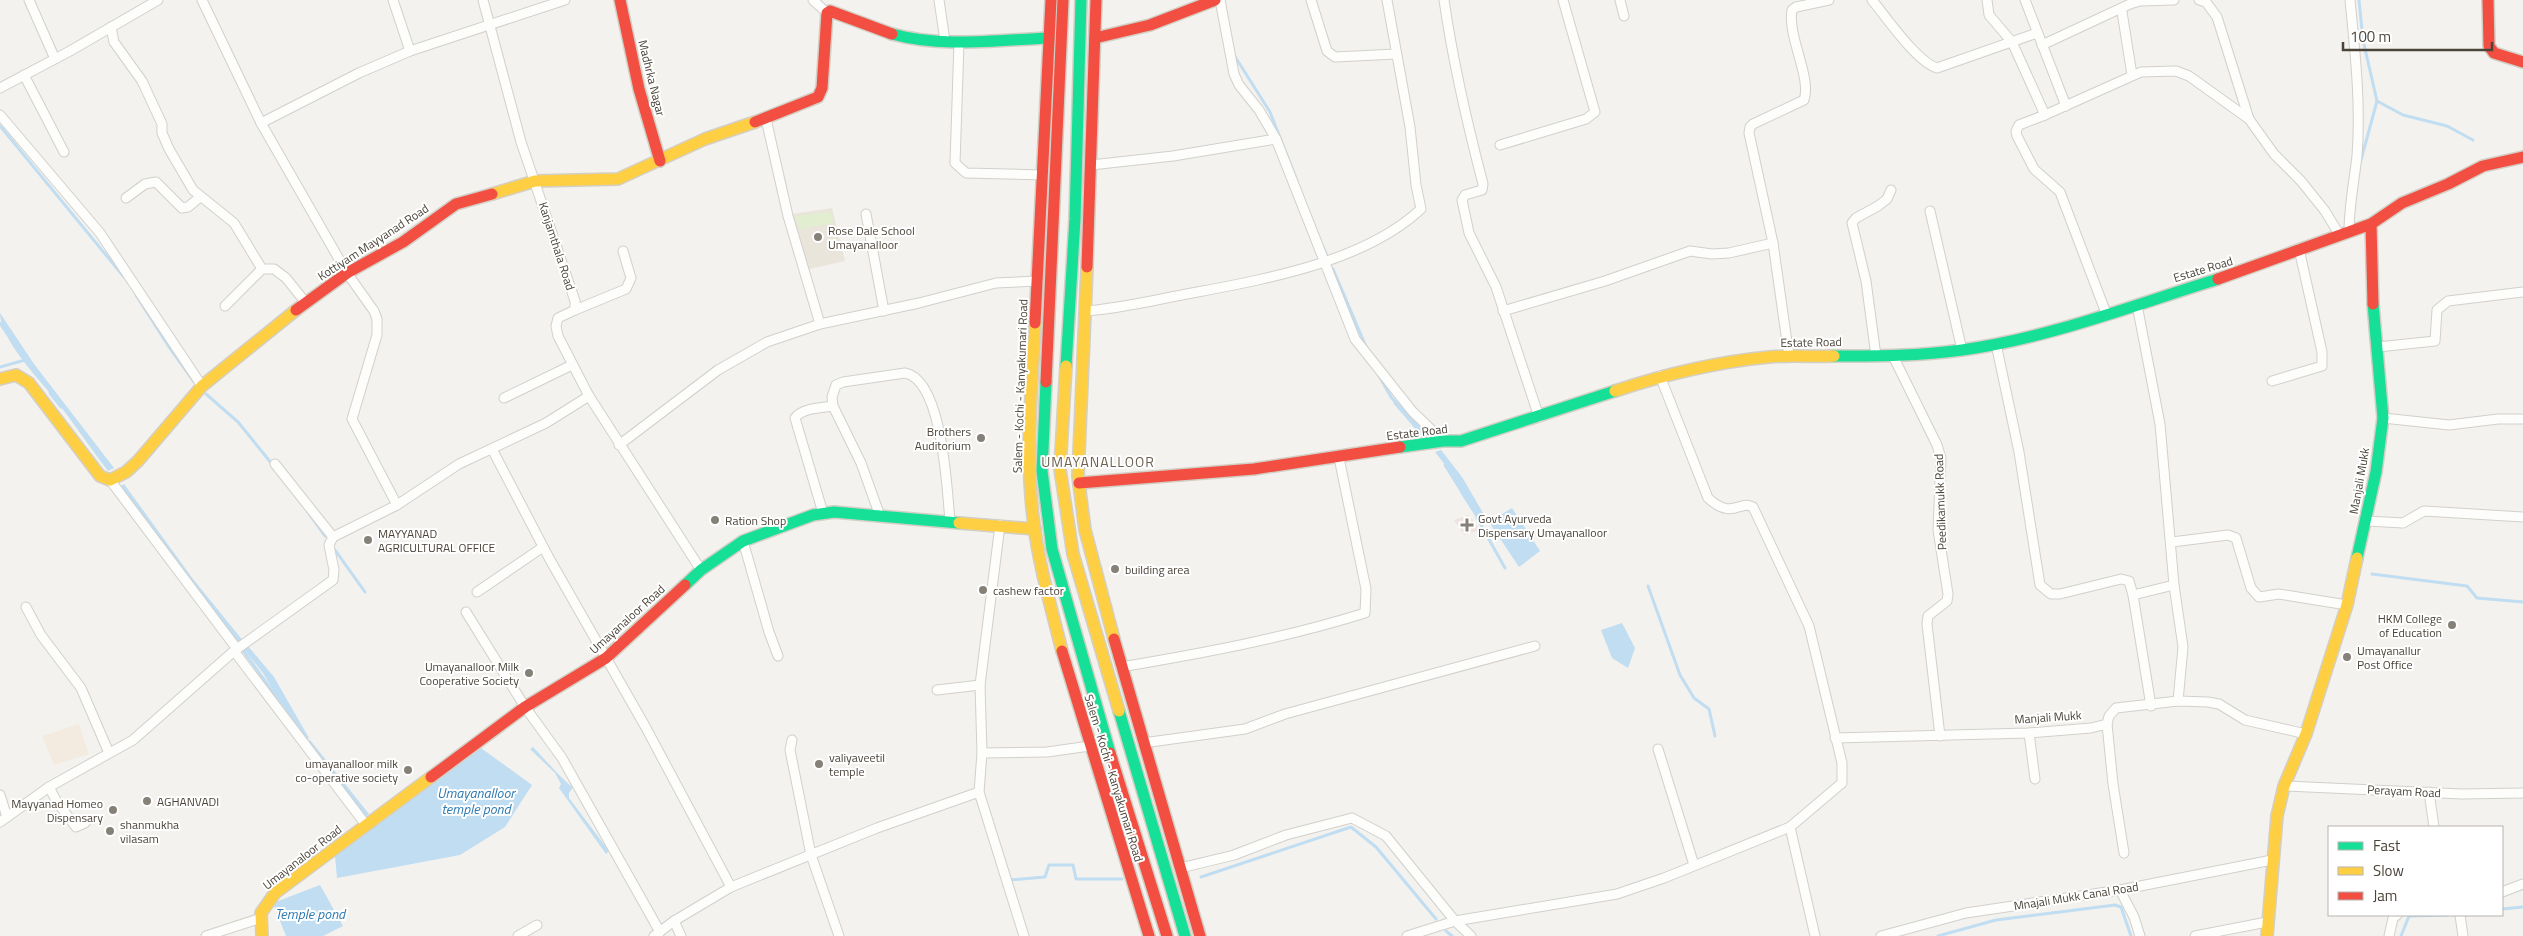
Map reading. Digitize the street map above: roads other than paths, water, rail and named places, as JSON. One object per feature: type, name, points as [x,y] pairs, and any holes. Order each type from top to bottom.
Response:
[{"type":"main road","name":"Madhrka Nagar","points":[[620,0],[639,89],[660,161]]},
{"type":"main road","name":"Salem - Kochi - Kanyakumari Road","points":[[1051,0],[1029,453],[1035,529],[1047,592],[1062,653],[1150,936]]},
{"type":"main road","points":[[1063,0],[1042,471],[1055,558],[1092,694],[1167,936]]},
{"type":"main road","points":[[1081,0],[1075,219],[1060,469],[1074,554],[1185,936]]},
{"type":"main road","points":[[1096,0],[1092,165],[1078,442],[1079,483],[1084,530],[1121,667],[1200,936]]},
{"type":"main road","points":[[1095,38],[1138,30],[1168,19],[1195,6],[1215,0]]},
{"type":"main road","points":[[2488,0],[2489,46],[2494,53],[2523,62]]},
{"type":"main road","points":[[827,13],[830,12],[884,32],[921,40],[959,42],[1049,38]]},
{"type":"main road","name":"Kottiyam Mayyanad Road","points":[[110,480],[126,472],[138,461],[202,386],[306,302],[347,273],[403,242],[456,204],[536,181],[618,179],[734,128],[766,119],[818,98],[822,88],[827,13]]},
{"type":"main road","name":"Estate Road","points":[[1079,483],[1254,469],[1339,458],[1443,441],[1461,441],[1660,376],[1736,360],[1788,356],[1893,356],[1962,350],[1996,344],[2137,305],[2215,278],[2253,268],[2299,249],[2371,224],[2402,203],[2448,184],[2483,166],[2523,157]]},
{"type":"main road","name":"Manjali Mukk","points":[[2267,936],[2277,816],[2284,786],[2306,734],[2347,605],[2367,521],[2383,418],[2373,306],[2371,224]]},
{"type":"main road","points":[[0,380],[16,375],[30,383],[100,476],[110,480]]},
{"type":"main road","name":"Umayanaloor Road","points":[[258,919],[260,912],[275,893],[525,707],[606,658],[701,570],[743,541],[823,513],[950,521],[1035,529]]},
{"type":"main road","points":[[258,919],[262,936]]},
{"type":"street","points":[[29,0],[55,59]]},
{"type":"street","points":[[0,88],[158,0]]},
{"type":"street","points":[[202,0],[260,123],[347,273],[374,311],[378,327],[352,420],[396,505]]},
{"type":"street","points":[[393,0],[410,51]]},
{"type":"street","name":"Kanjamthala Road","points":[[483,0],[521,142],[536,181],[573,294],[575,310]]},
{"type":"street","points":[[260,123],[410,51],[565,0]]},
{"type":"street","points":[[813,0],[827,13]]},
{"type":"street","points":[[939,0],[945,41]]},
{"type":"street","points":[[1220,0],[1234,74],[1239,85],[1259,110],[1276,139],[1355,339],[1412,411],[1443,441]]},
{"type":"street","points":[[1311,0],[1327,51],[1335,57],[1396,54]]},
{"type":"street","points":[[1085,311],[1246,282],[1324,261],[1390,233],[1421,209],[1416,185],[1410,127],[1387,0]]},
{"type":"street","points":[[1444,0],[1453,63],[1465,101],[1483,184],[1482,190],[1465,195],[1463,206],[1469,233],[1496,287],[1539,417]]},
{"type":"street","points":[[1500,145],[1586,119],[1595,112],[1596,108],[1563,0]]},
{"type":"street","points":[[1620,0],[1624,16]]},
{"type":"street","points":[[1788,356],[1773,243],[1749,133],[1750,127],[1804,100],[1805,88],[1791,22],[1792,10],[1796,7],[1830,0]]},
{"type":"street","points":[[1872,0],[1916,52],[1931,66],[1937,68],[2037,33]]},
{"type":"street","points":[[1987,0],[1989,15],[2012,42],[2045,115]]},
{"type":"street","points":[[2025,0],[2066,106]]},
{"type":"street","points":[[2042,45],[2130,4],[2174,0]]},
{"type":"street","points":[[2199,0],[2206,2],[2216,17],[2249,118],[2274,154],[2301,181],[2344,233]]},
{"type":"street","points":[[2344,233],[2357,156],[2358,94],[2350,0]]},
{"type":"street","points":[[2122,12],[2132,75]]},
{"type":"street","points":[[111,27],[114,42],[144,85],[162,124],[162,133],[169,149],[193,190],[234,224],[262,269]]},
{"type":"street","points":[[959,42],[955,163],[966,173],[1043,175]]},
{"type":"street","points":[[2106,313],[2060,192],[2034,169],[2016,130],[2019,125],[2066,106],[2132,75],[2161,70],[2176,71],[2189,76],[2249,118]]},
{"type":"street","points":[[24,75],[64,152]]},
{"type":"street","points":[[0,115],[100,233],[202,386]]},
{"type":"street","points":[[766,119],[788,216],[820,324]]},
{"type":"street","points":[[1092,165],[1276,139]]},
{"type":"street","points":[[126,198],[145,184],[156,182],[182,208],[188,207],[200,197]]},
{"type":"street","points":[[1876,356],[1866,280],[1852,223],[1856,218],[1888,199],[1891,190]]},
{"type":"street","points":[[1930,211],[1962,350]]},
{"type":"street","points":[[866,214],[884,311]]},
{"type":"street","points":[[1503,311],[1605,281],[1690,251],[1712,254],[1729,253],[1773,243]]},
{"type":"street","points":[[2272,381],[2322,366],[2322,352],[2299,249]]},
{"type":"street","points":[[623,251],[632,278],[626,289],[558,318],[556,326],[558,336],[589,396],[701,570]]},
{"type":"street","points":[[225,306],[262,269],[274,269],[286,278],[306,302]]},
{"type":"street","points":[[619,445],[718,370],[767,342],[820,324],[884,311],[996,283],[1038,281]]},
{"type":"street","points":[[2378,347],[2435,341],[2437,310],[2448,301],[2523,292]]},
{"type":"street","points":[[2137,305],[2157,401],[2172,542],[2174,585],[2183,647],[2178,701]]},
{"type":"street","points":[[1996,344],[2019,452],[2040,585],[2051,594],[2060,594],[2121,579],[2129,581],[2133,595],[2145,680],[2151,706]]},
{"type":"street","name":"Peedikamukk Road","points":[[1893,356],[1937,445],[1941,458],[1938,530],[1948,594],[1947,601],[1928,616],[1927,624],[1940,736]]},
{"type":"street","points":[[504,398],[572,365]]},
{"type":"street","points":[[880,516],[861,463],[833,406],[834,390],[836,385],[843,382],[905,373],[912,374],[917,379],[934,409],[945,456],[950,521]]},
{"type":"street","points":[[1407,936],[1455,921],[1617,894],[1790,827],[1842,783],[1842,762],[1809,626],[1753,507],[1746,505],[1730,510],[1720,508],[1708,498],[1660,376]]},
{"type":"street","points":[[0,795],[3,820],[49,788],[140,734],[248,640],[333,580],[334,570],[329,545],[333,537],[396,505],[459,464],[546,423],[589,396]]},
{"type":"street","points":[[823,513],[795,418],[798,413],[833,406]]},
{"type":"street","points":[[2383,418],[2449,425],[2498,419],[2523,420]]},
{"type":"street","points":[[492,449],[543,547],[645,726],[731,887]]},
{"type":"street","points":[[1121,667],[1249,644],[1317,628],[1365,613],[1366,590],[1339,458]]},
{"type":"street","points":[[275,464],[333,537]]},
{"type":"street","points":[[110,480],[366,825]]},
{"type":"street","points":[[2367,521],[2403,522],[2424,511],[2523,517]]},
{"type":"street","points":[[1000,525],[980,685],[982,754],[979,792],[1024,936]]},
{"type":"street","points":[[2172,542],[2228,535],[2236,538],[2250,588],[2259,597],[2279,594],[2347,605]]},
{"type":"street","points":[[743,541],[769,632],[778,656]]},
{"type":"street","points":[[477,592],[543,547]]},
{"type":"street","points":[[2133,595],[2174,585]]},
{"type":"street","points":[[26,607],[41,635],[81,688],[109,754]]},
{"type":"street","points":[[466,612],[525,707],[562,758],[657,934],[674,921],[731,887],[810,855],[979,792]]},
{"type":"street","points":[[1143,743],[1245,728],[1294,712],[1535,646]]},
{"type":"street","points":[[937,690],[980,685]]},
{"type":"street","points":[[2124,853],[2113,784],[2107,724],[2116,708],[2151,706],[2178,701],[2214,703],[2245,720],[2306,734]]},
{"type":"street","name":"Manjali Mukk","points":[[1835,738],[2029,733],[2091,728],[2107,724]]},
{"type":"street","points":[[2029,733],[2035,779]]},
{"type":"street","points":[[792,740],[790,750],[810,855],[840,936]]},
{"type":"street","points":[[982,754],[1047,752],[1090,746]]},
{"type":"street","points":[[1658,749],[1694,865]]},
{"type":"street","name":"Perayam Road","points":[[2284,786],[2462,794],[2523,793]]},
{"type":"street","points":[[49,788],[76,827],[85,823]]},
{"type":"street","points":[[2429,792],[2434,826]]},
{"type":"street","points":[[1180,868],[1234,855],[1286,835],[1352,818],[1386,836],[1455,921],[1470,936]]},
{"type":"street","points":[[1790,827],[1815,936]]},
{"type":"street","name":"Mnajali Mukk Canal Road","points":[[1880,936],[1966,913],[2120,890],[2272,860]]},
{"type":"street","points":[[2503,892],[2523,884]]},
{"type":"street","points":[[2120,890],[2134,917],[2140,936]]},
{"type":"street","points":[[2389,936],[2393,918],[2396,916]]},
{"type":"street","points":[[2460,916],[2463,936]]},
{"type":"street","points":[[206,936],[258,919]]},
{"type":"street","points":[[674,921],[681,936]]},
{"type":"street","points":[[2195,936],[2268,922]]},
{"type":"street","points":[[518,936],[537,925]]},
{"type":"water","points":[[0,313],[34,364],[114,468],[108,471],[58,403],[14,348],[2,324]]},
{"type":"water","points":[[1396,401],[1435,438],[1424,439],[1393,403]]},
{"type":"water","points":[[1441,450],[1462,477],[1486,518],[1479,522],[1461,494],[1453,475],[1435,452]]},
{"type":"water","points":[[124,484],[193,579],[244,642],[239,645],[118,488]]},
{"type":"water","points":[[1512,508],[1540,551],[1519,567],[1489,522]]},
{"type":"water","points":[[1622,623],[1635,648],[1628,668],[1612,658],[1601,630]]},
{"type":"water","points":[[248,646],[274,677],[309,738],[304,742],[263,673],[243,648]]},
{"type":"water","points":[[310,740],[369,814],[365,817],[306,744]]},
{"type":"water","points":[[533,747],[573,787],[569,793],[569,798],[609,851],[606,854],[559,788],[561,784],[555,773],[530,749]]},
{"type":"water","name":"Umayanalloor temple pond","points":[[481,748],[532,785],[505,827],[460,855],[337,878],[335,856]]},
{"type":"water","name":"Temple pond","points":[[320,885],[343,926],[323,936],[286,936],[273,903]]},
{"type":"waterway","points":[[2359,0],[2363,40],[2377,101],[2361,160]]},
{"type":"waterway","points":[[1234,55],[1270,112],[1297,181]]},
{"type":"waterway","points":[[2377,101],[2403,115],[2447,126],[2473,140]]},
{"type":"waterway","points":[[0,126],[124,277]]},
{"type":"waterway","points":[[1322,245],[1328,258]]},
{"type":"waterway","points":[[1333,269],[1367,349]]},
{"type":"waterway","points":[[136,295],[194,382]]},
{"type":"waterway","points":[[0,323],[8,335]]},
{"type":"waterway","points":[[0,367],[25,360]]},
{"type":"waterway","points":[[1378,374],[1391,397],[1398,405]]},
{"type":"waterway","points":[[50,393],[61,407]]},
{"type":"waterway","points":[[206,394],[238,422],[272,464]]},
{"type":"waterway","points":[[1445,465],[1460,489]]},
{"type":"waterway","points":[[310,515],[325,536]]},
{"type":"waterway","points":[[1477,518],[1505,568]]},
{"type":"waterway","points":[[335,550],[365,592]]},
{"type":"waterway","points":[[2372,574],[2467,586],[2477,598],[2523,602]]},
{"type":"waterway","points":[[1648,586],[1680,675],[1694,698],[1709,709],[1715,736]]},
{"type":"waterway","points":[[242,649],[281,703]]},
{"type":"waterway","points":[[1201,877],[1351,827],[1376,847],[1436,919]]},
{"type":"waterway","points":[[1009,880],[1045,877],[1049,865],[1073,865],[1076,879],[1122,879]]},
{"type":"waterway","points":[[1938,936],[1996,920],[2115,905],[2121,907],[2131,936]]},
{"type":"waterway","points":[[2503,909],[2523,907]]},
{"type":"waterway","points":[[2401,936],[2409,916]]},
{"type":"waterway","points":[[1446,931],[1452,936]]},
{"type":"place","name":"Rose Dale School Umayanalloor","points":[[818,237]]},
{"type":"place","name":"Brothers Auditorium","points":[[981,438]]},
{"type":"place","name":"Ration Shop","points":[[715,520]]},
{"type":"place","name":"Govt Ayurveda Dispensary Umayanalloor","points":[[1467,525]]},
{"type":"place","name":"MAYYANAD AGRICULTURAL OFFICE","points":[[368,540]]},
{"type":"place","name":"building area","points":[[1115,569]]},
{"type":"place","name":"cashew factor","points":[[983,590]]},
{"type":"place","name":"HKM College of Education","points":[[2452,625]]},
{"type":"place","name":"Umayanallur Post Office","points":[[2347,657]]},
{"type":"place","name":"Umayanalloor Milk Cooperative Society","points":[[529,673]]},
{"type":"place","name":"valiyaveetil temple","points":[[819,764]]},
{"type":"place","name":"umayanalloor milk co-operative society","points":[[408,770]]},
{"type":"place","name":"AGHANVADI","points":[[147,801]]},
{"type":"place","name":"Mayyanad Homeo Dispensary","points":[[113,810]]},
{"type":"place","name":"shanmukha vilasam","points":[[110,831]]},
{"type":"district","name":"UMAYANALLOOR","points":[[1098,461]]}]
